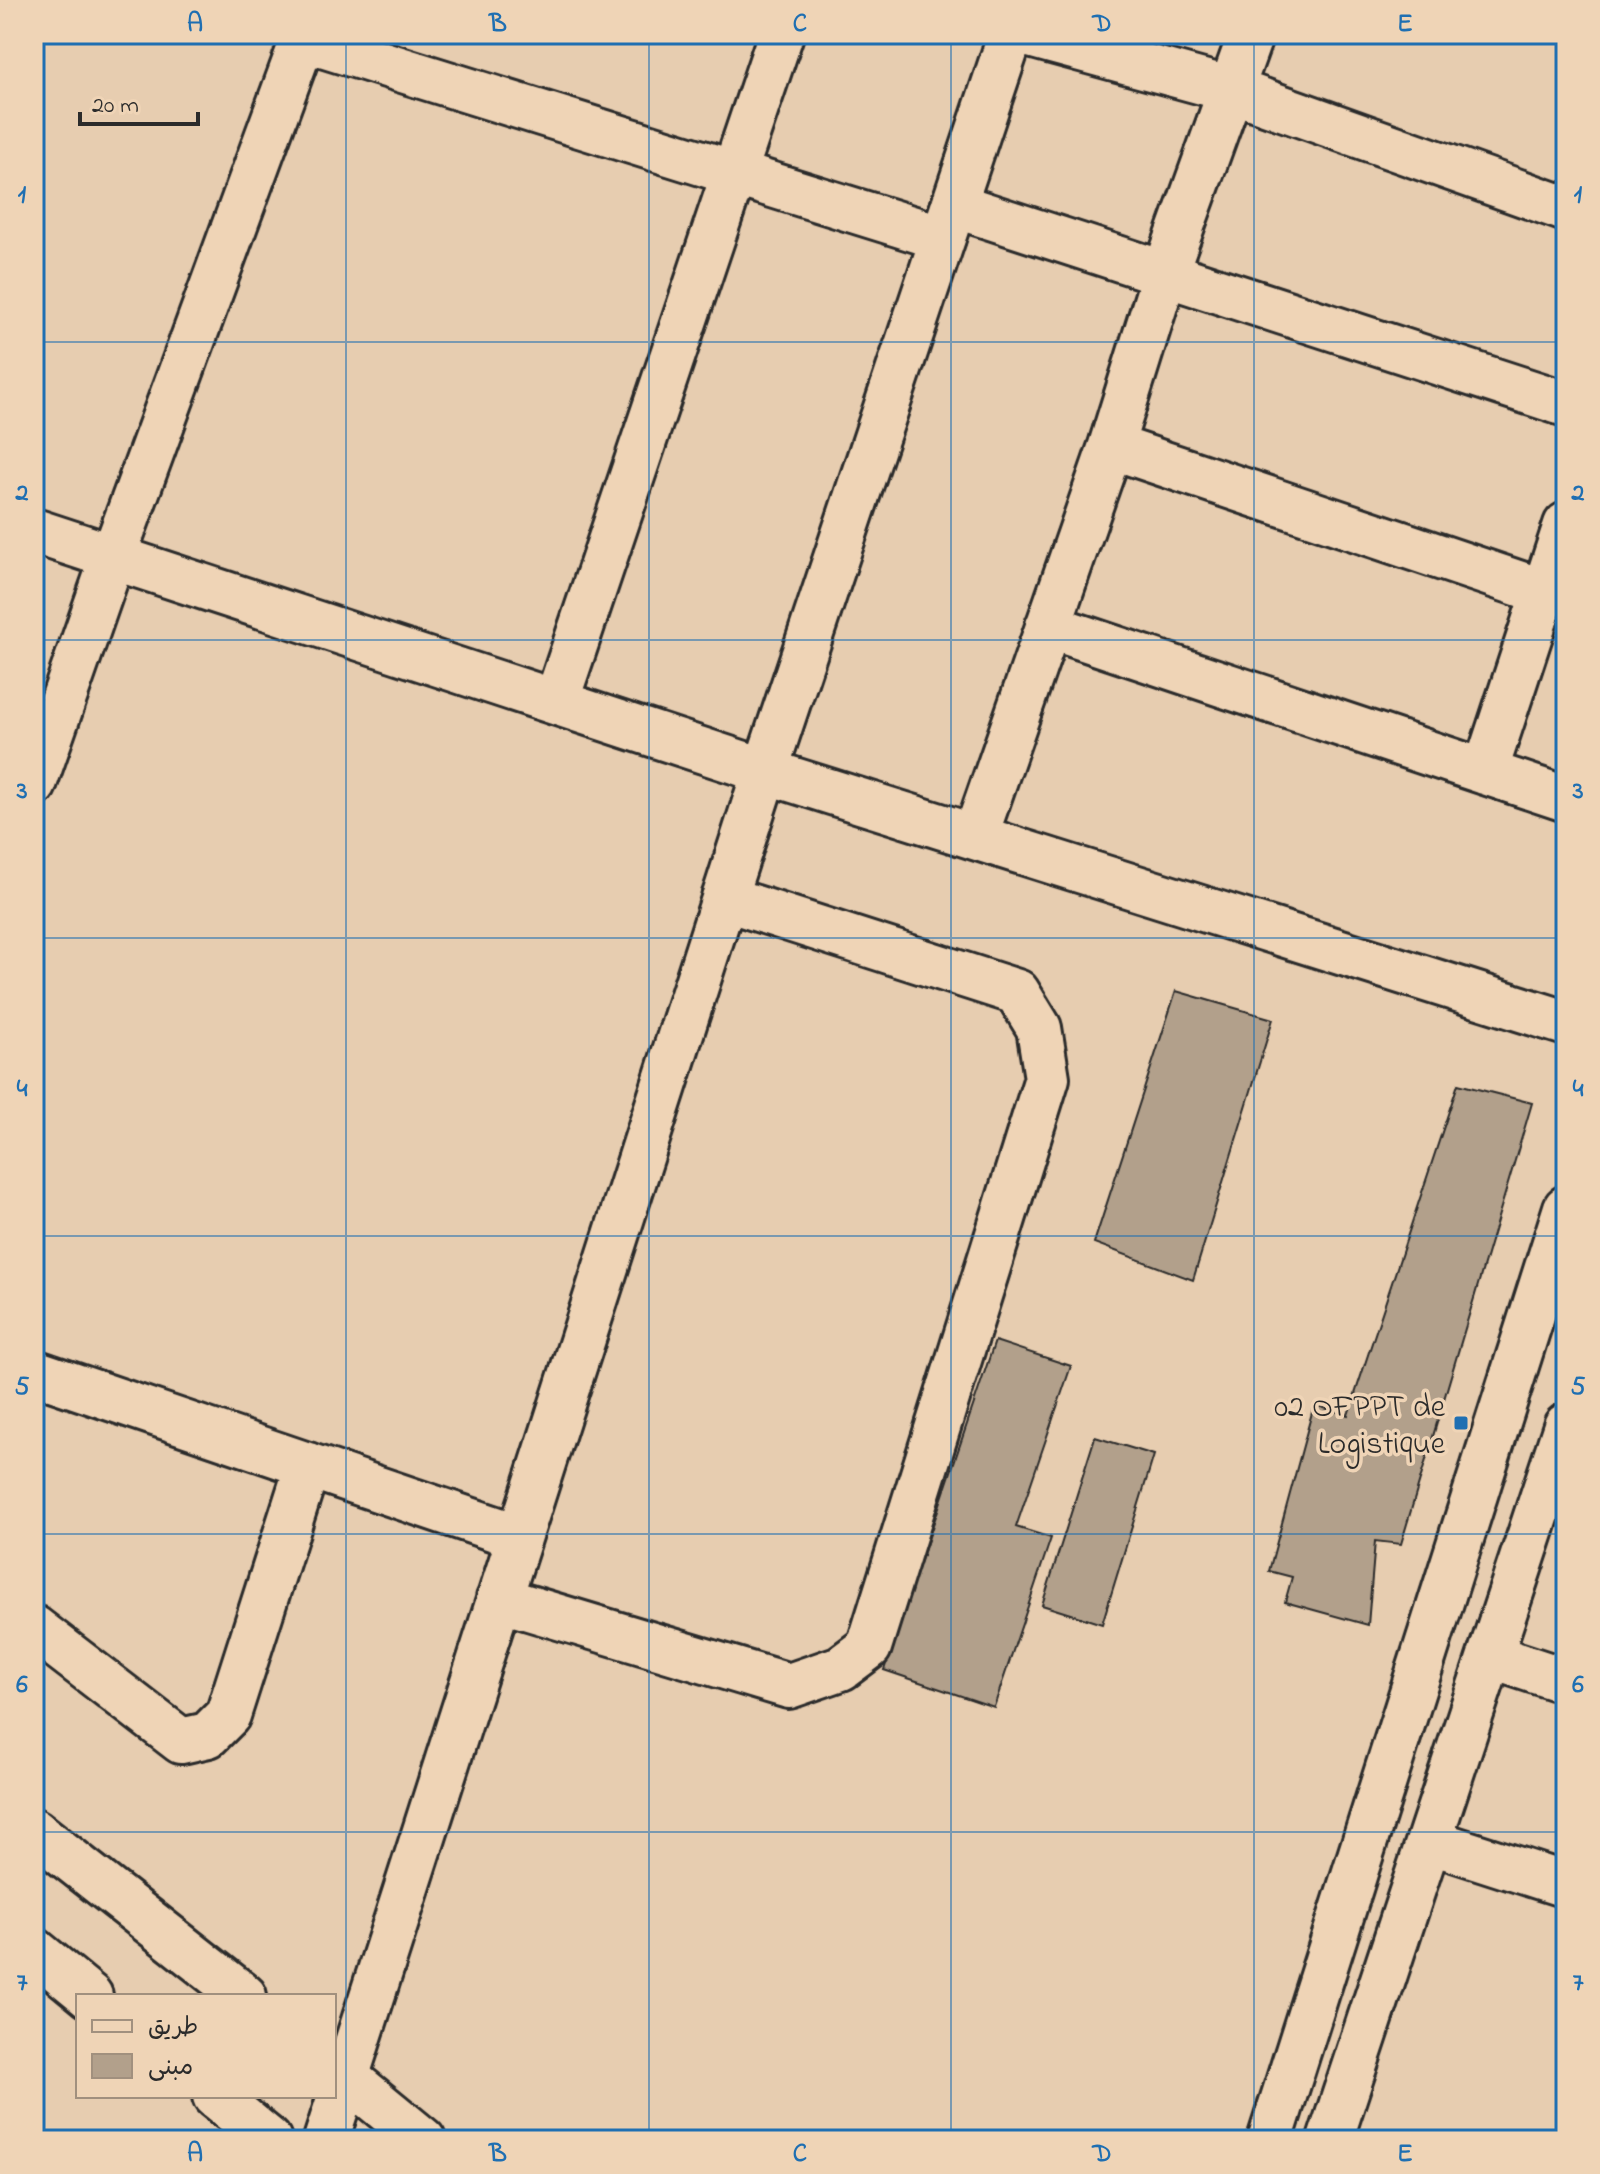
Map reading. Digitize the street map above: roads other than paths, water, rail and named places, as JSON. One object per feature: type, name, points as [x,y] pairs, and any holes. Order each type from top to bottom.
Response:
[{"type":"street","points":[[556,702],[781,34]]},
{"type":"street","points":[[423,2140],[340,2072],[499,1599],[765,771],[1011,34]]},
{"type":"street","points":[[1026,34],[1232,90],[1566,209]]},
{"type":"street","points":[[975,837],[1111,446],[1165,273],[1251,34]]},
{"type":"street","points":[[34,784],[113,557],[304,37],[734,173],[1165,273],[1566,404]]},
{"type":"street","points":[[1111,446],[1544,592]]},
{"type":"street","points":[[1485,772],[1566,525]]},
{"type":"street","points":[[34,531],[765,771],[1566,1023]]},
{"type":"street","points":[[1048,626],[1566,799]]},
{"type":"street","points":[[499,1599],[789,1686],[841,1668],[869,1647],[1047,1078],[1039,1028],[1017,992],[724,898]]},
{"type":"street","points":[[1270,2140],[1566,1208]]},
{"type":"street","points":[[34,1372],[519,1537]]},
{"type":"street","points":[[1330,2140],[1566,1426]]},
{"type":"street","points":[[34,1628],[181,1741],[208,1735],[228,1715],[308,1465]]},
{"type":"street","points":[[1490,1656],[1566,1681]]},
{"type":"street","points":[[34,1831],[241,1994]]},
{"type":"street","points":[[1429,1841],[1566,1885]]},
{"type":"street","points":[[34,1950],[88,1994]]},
{"type":"street","points":[[217,2098],[269,2140]]},
{"type":"street","points":[[326,2140],[335,2098]]},
{"type":"place","name":"02 OFPPT de Logistique","points":[[1461,1423]]}]
